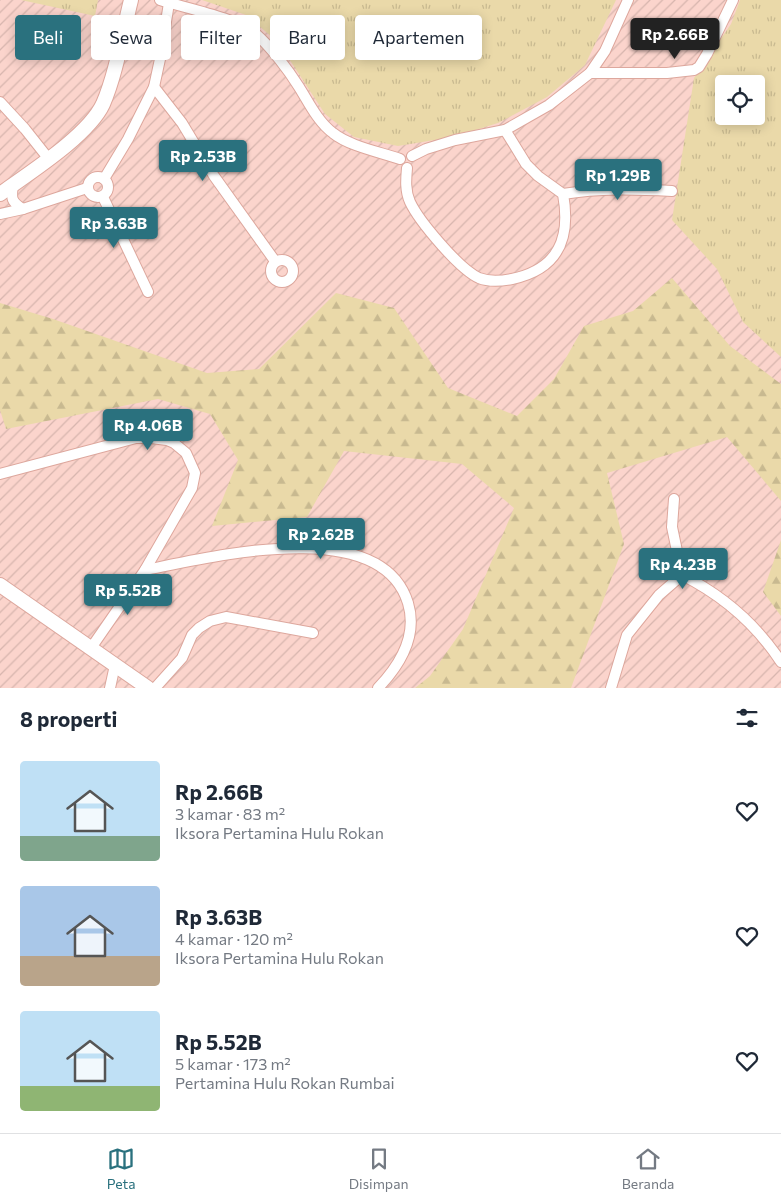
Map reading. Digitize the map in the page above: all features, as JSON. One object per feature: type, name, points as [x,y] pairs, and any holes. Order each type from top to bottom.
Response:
[{"type":"street","points":[[0,194],[66,145],[86,126],[102,104],[115,64],[131,0]]},
{"type":"street","points":[[400,159],[405,154],[412,156],[426,149],[455,140],[505,130],[549,105],[590,73],[605,51],[628,0]]},
{"type":"street","points":[[590,73],[667,73],[694,70],[699,67],[707,54],[733,0]]},
{"type":"street","points":[[104,179],[128,139],[154,87],[160,59],[164,2],[211,15],[242,26],[256,34],[296,82],[325,127],[350,143],[400,159]]},
{"type":"street","points":[[154,87],[182,123],[214,176],[275,261]]},
{"type":"street","points":[[0,102],[48,158]]},
{"type":"street","points":[[505,130],[526,164],[538,176],[564,194],[632,188],[672,192]]},
{"type":"street","points":[[407,168],[413,164],[412,156]]},
{"type":"street","points":[[400,159],[401,165],[407,168]]},
{"type":"street","points":[[407,168],[406,184],[410,202],[429,229],[453,256],[467,270],[480,278],[499,281],[521,277],[542,267],[555,257],[564,238],[566,210],[564,194]]},
{"type":"street","points":[[0,214],[23,209],[87,188],[88,184],[95,177],[104,179],[107,183],[108,188],[103,196]]},
{"type":"street","points":[[13,185],[11,196],[13,202],[23,209]]},
{"type":"street","points":[[87,188],[88,192],[95,197],[103,196]]},
{"type":"street","points":[[103,196],[148,292]]},
{"type":"street","points":[[0,474],[136,438],[167,440],[181,448],[190,459],[195,473],[194,482],[145,570],[91,648]]},
{"type":"street","points":[[674,499],[672,527],[682,575],[720,597],[764,639],[781,662]]},
{"type":"street","points":[[145,570],[245,552],[323,548],[341,551],[374,562],[398,580],[406,598],[411,620],[410,634],[404,652],[393,670],[378,688]]},
{"type":"street","points":[[612,688],[627,636],[659,595],[682,575]]},
{"type":"street","points":[[0,585],[148,688]]},
{"type":"street","points":[[156,688],[182,658],[192,635],[210,621],[226,617],[313,633]]},
{"type":"street","points":[[110,688],[115,665]]},
{"type":"shaded area","points":[[0,0],[781,0],[781,688],[0,688]]},
{"type":"green space","points":[[21,0],[98,0],[95,15]]},
{"type":"green space","points":[[202,0],[616,0],[585,65],[547,97],[498,123],[453,137],[398,146],[354,137],[325,114],[290,60],[345,60],[345,15],[270,15],[270,35],[260,27],[260,15],[246,15]]},
{"type":"green space","points":[[740,0],[781,0],[781,357],[743,322],[717,269],[672,220],[694,78],[731,24]]},
{"type":"green space","points":[[672,278],[730,346],[781,384],[781,501],[727,437],[607,473],[624,544],[571,688],[415,688],[430,676],[463,629],[514,508],[462,464],[344,451],[307,517],[212,526],[238,460],[210,414],[158,399],[6,429],[0,410],[0,303],[53,319],[207,373],[259,369],[336,293],[394,308],[448,388],[517,416],[554,379],[584,326],[633,311]]},
{"type":"green space","points":[[781,540],[781,616],[763,592]]}]
